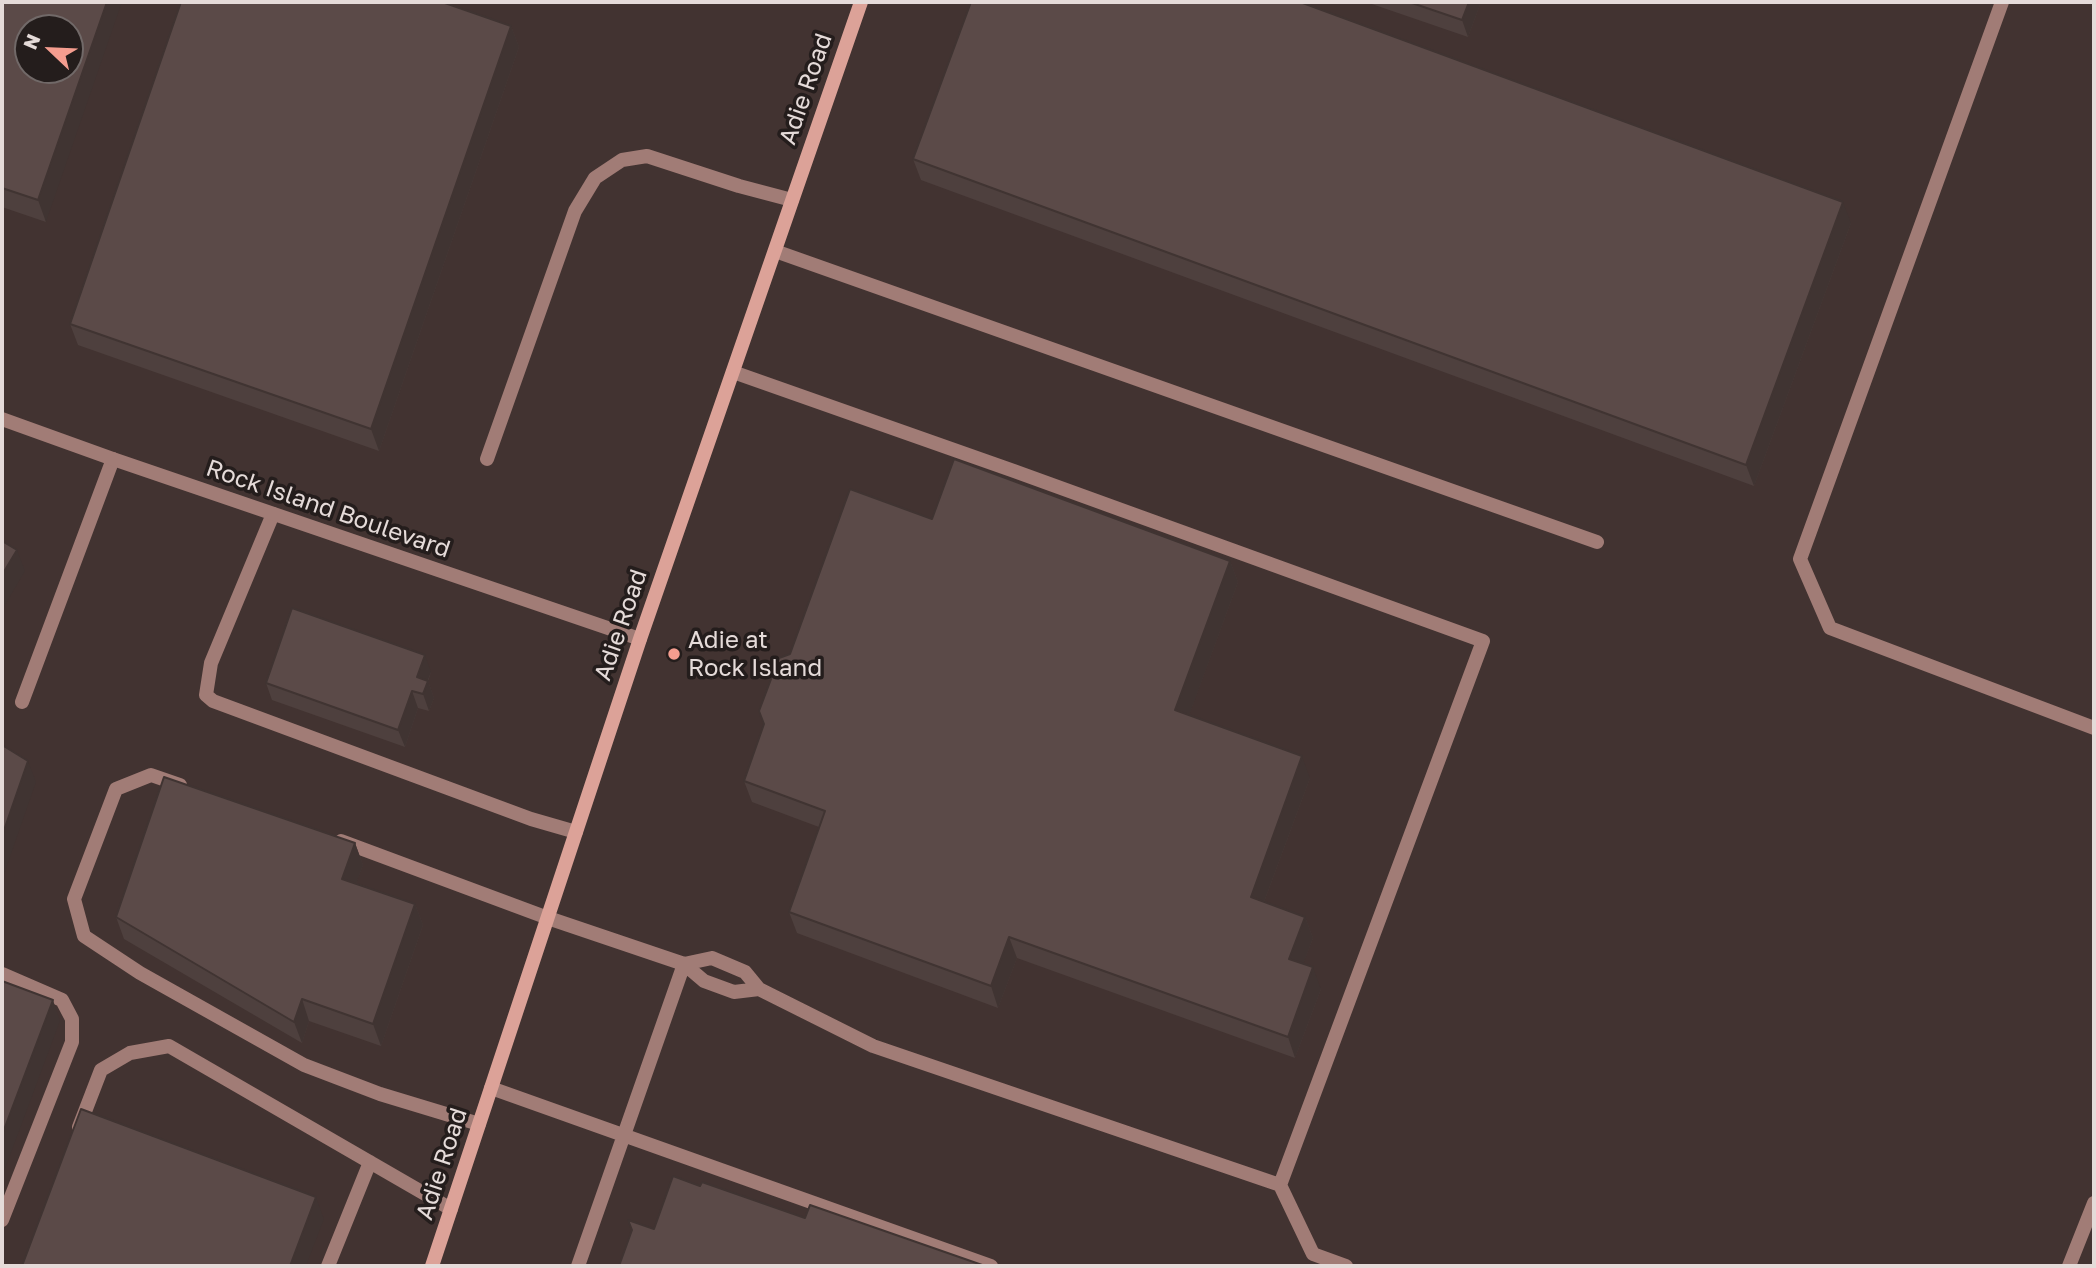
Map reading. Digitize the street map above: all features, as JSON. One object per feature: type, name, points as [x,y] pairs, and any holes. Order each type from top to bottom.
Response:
[{"type":"street","name":"Adie Road","points":[[432,1266],[640,639],[861,2]]},
{"type":"street","points":[[2002,2],[1800,559],[1830,628],[2094,728]]},
{"type":"street","points":[[487,459],[575,211],[595,178],[622,160],[647,156],[792,201]]},
{"type":"street","points":[[775,251],[1597,542]]},
{"type":"street","points":[[733,372],[1002,466],[1483,641],[1280,1185]]},
{"type":"street","name":"Rock Island Boulevard","points":[[2,419],[640,639]]},
{"type":"street","points":[[22,702],[113,459]]},
{"type":"street","points":[[273,514],[211,663],[206,695],[213,701],[531,819],[576,832]]},
{"type":"street","points":[[189,788],[151,775],[116,789],[74,899],[84,936],[140,973],[304,1065],[380,1094],[479,1124]]},
{"type":"street","points":[[329,837],[548,918],[684,964],[704,981],[734,992],[759,989]]},
{"type":"street","points":[[684,964],[712,958],[744,972],[759,989],[873,1046],[1280,1185],[1313,1254],[1346,1266]]},
{"type":"street","points":[[578,1266],[684,964]]},
{"type":"street","points":[[2,974],[62,1000],[72,1019],[72,1042],[2,1220]]},
{"type":"street","points":[[76,1136],[101,1070],[130,1053],[169,1046],[451,1209]]},
{"type":"street","points":[[491,1088],[991,1266]]},
{"type":"street","points":[[328,1266],[370,1162]]},
{"type":"street","points":[[2069,1266],[2094,1203]]},
{"type":"building","points":[[2,2],[107,2],[84,68],[84,14],[14,14],[14,84],[78,84],[38,200],[2,188]]},
{"type":"building","points":[[181,2],[442,2],[511,26],[371,429],[70,324]]},
{"type":"building","points":[[971,2],[1300,2],[1843,202],[1746,465],[913,159]]},
{"type":"building","points":[[1409,2],[1469,2],[1462,20]]},
{"type":"building","points":[[954,459],[1230,561],[1175,710],[1302,756],[1251,897],[1305,917],[1289,959],[1313,967],[1288,1037],[1009,937],[991,986],[789,912],[825,811],[744,781],[764,724],[759,711],[779,658],[790,654],[850,489],[932,519]]},
{"type":"building","points":[[2,541],[17,550],[2,575]]},
{"type":"building","points":[[292,608],[425,655],[417,677],[428,681],[423,694],[412,691],[398,730],[266,683]]},
{"type":"building","points":[[2,745],[28,761],[2,836]]},
{"type":"building","points":[[164,777],[355,843],[342,879],[415,904],[373,1024],[302,999],[294,1022],[116,917]]},
{"type":"building","points":[[2,981],[53,1000],[2,1135]]},
{"type":"building","points":[[81,1109],[316,1197],[290,1266],[22,1266]]},
{"type":"building","points":[[673,1176],[700,1186],[702,1182],[805,1218],[810,1205],[985,1266],[619,1266],[632,1230],[628,1220],[654,1229]]},
{"type":"place","name":"Adie at Rock Island","points":[[674,654]]}]
